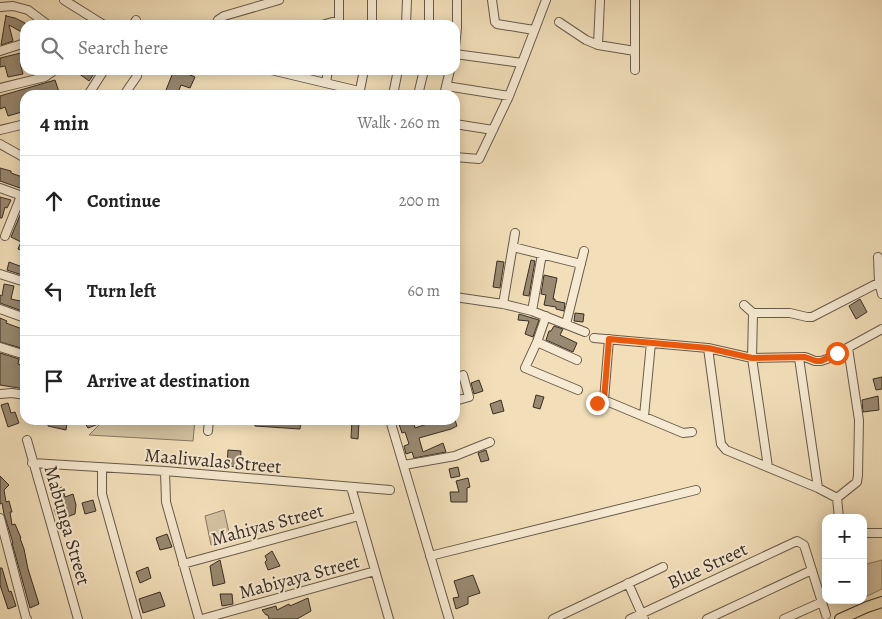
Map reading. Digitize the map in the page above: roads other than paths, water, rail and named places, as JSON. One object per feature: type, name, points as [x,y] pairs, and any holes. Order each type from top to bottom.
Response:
[{"type":"main road","points":[[840,619],[882,602]]},
{"type":"street","points":[[64,0],[96,20]]},
{"type":"street","points":[[218,20],[224,16],[279,0]]},
{"type":"street","points":[[339,0],[339,20]]},
{"type":"street","points":[[372,0],[372,20]]},
{"type":"street","points":[[406,20],[407,0]]},
{"type":"street","points":[[428,0],[429,20]]},
{"type":"street","points":[[457,0],[457,20]]},
{"type":"street","points":[[492,0],[495,22],[534,30]]},
{"type":"street","points":[[460,157],[479,159],[509,96],[546,0]]},
{"type":"street","points":[[598,46],[600,0]]},
{"type":"street","points":[[635,0],[635,70]]},
{"type":"street","points":[[0,6],[13,6],[28,10],[41,20]]},
{"type":"street","points":[[559,22],[598,46],[635,51]]},
{"type":"street","points":[[0,51],[20,45]]},
{"type":"street","points":[[460,55],[522,63]]},
{"type":"street","points":[[0,88],[47,75]]},
{"type":"street","points":[[92,90],[101,75]]},
{"type":"street","points":[[301,75],[349,90]]},
{"type":"street","points":[[326,83],[327,75]]},
{"type":"street","points":[[360,90],[363,75]]},
{"type":"street","points":[[394,90],[397,75]]},
{"type":"street","points":[[419,90],[423,75]]},
{"type":"street","points":[[445,90],[449,75]]},
{"type":"street","points":[[127,90],[137,76]]},
{"type":"street","points":[[446,86],[509,96]]},
{"type":"street","points":[[0,130],[20,125]]},
{"type":"street","points":[[460,125],[493,130]]},
{"type":"street","points":[[0,144],[20,155]]},
{"type":"street","points":[[0,188],[20,196]]},
{"type":"street","points":[[5,236],[20,204]]},
{"type":"street","points":[[503,304],[515,233]]},
{"type":"street","points":[[513,247],[581,264]]},
{"type":"street","points":[[566,324],[584,251]]},
{"type":"street","points":[[532,311],[542,254]]},
{"type":"street","points":[[878,257],[882,294]]},
{"type":"street","points":[[0,274],[20,280]]},
{"type":"street","points":[[744,305],[753,313],[790,313],[812,317],[881,282]]},
{"type":"street","points":[[460,298],[503,304],[532,311],[585,332]]},
{"type":"street","points":[[0,309],[20,316]]},
{"type":"street","points":[[753,313],[752,358],[768,467]]},
{"type":"street","points":[[546,316],[525,368],[578,390]]},
{"type":"street","points":[[594,338],[708,348],[752,358],[805,357],[821,361],[882,329]]},
{"type":"street","points":[[609,339],[600,401],[644,416],[683,433],[692,432]]},
{"type":"street","points":[[537,342],[577,360]]},
{"type":"street","points":[[644,416],[651,343]]},
{"type":"street","points":[[0,347],[20,353]]},
{"type":"street","points":[[708,348],[721,444],[726,450],[818,488],[837,498]]},
{"type":"street","points":[[837,498],[860,486],[858,420],[848,348]]},
{"type":"street","points":[[798,358],[818,488]]},
{"type":"street","points":[[460,400],[469,397],[463,375]]},
{"type":"street","points":[[0,394],[20,394]]},
{"type":"street","points":[[208,431],[209,425]]},
{"type":"street","points":[[392,425],[449,619]]},
{"type":"street","name":"Mabunga Street","points":[[27,440],[78,619]]},
{"type":"street","points":[[404,465],[455,456],[490,442]]},
{"type":"street","name":"Maaliwalas Street","points":[[32,463],[165,471],[390,490]]},
{"type":"street","points":[[102,468],[102,494],[137,619]]},
{"type":"street","points":[[165,471],[166,502],[200,619]]},
{"type":"street","points":[[351,488],[389,619]]},
{"type":"street","points":[[430,556],[696,490]]},
{"type":"street","points":[[837,498],[839,514]]},
{"type":"street","name":"Mahiyas Street","points":[[183,564],[359,516]]},
{"type":"street","points":[[0,518],[26,619]]},
{"type":"street","points":[[867,533],[882,533]]},
{"type":"street","name":"Blue Street","points":[[630,619],[642,616],[797,542],[804,544],[812,570]]},
{"type":"street","points":[[553,619],[663,567]]},
{"type":"street","points":[[707,619],[812,570],[822,602],[784,619]]},
{"type":"street","name":"Mabiyaya Street","points":[[200,619],[375,571]]},
{"type":"street","points":[[628,583],[642,616]]},
{"type":"street","points":[[823,604],[826,614]]}]
